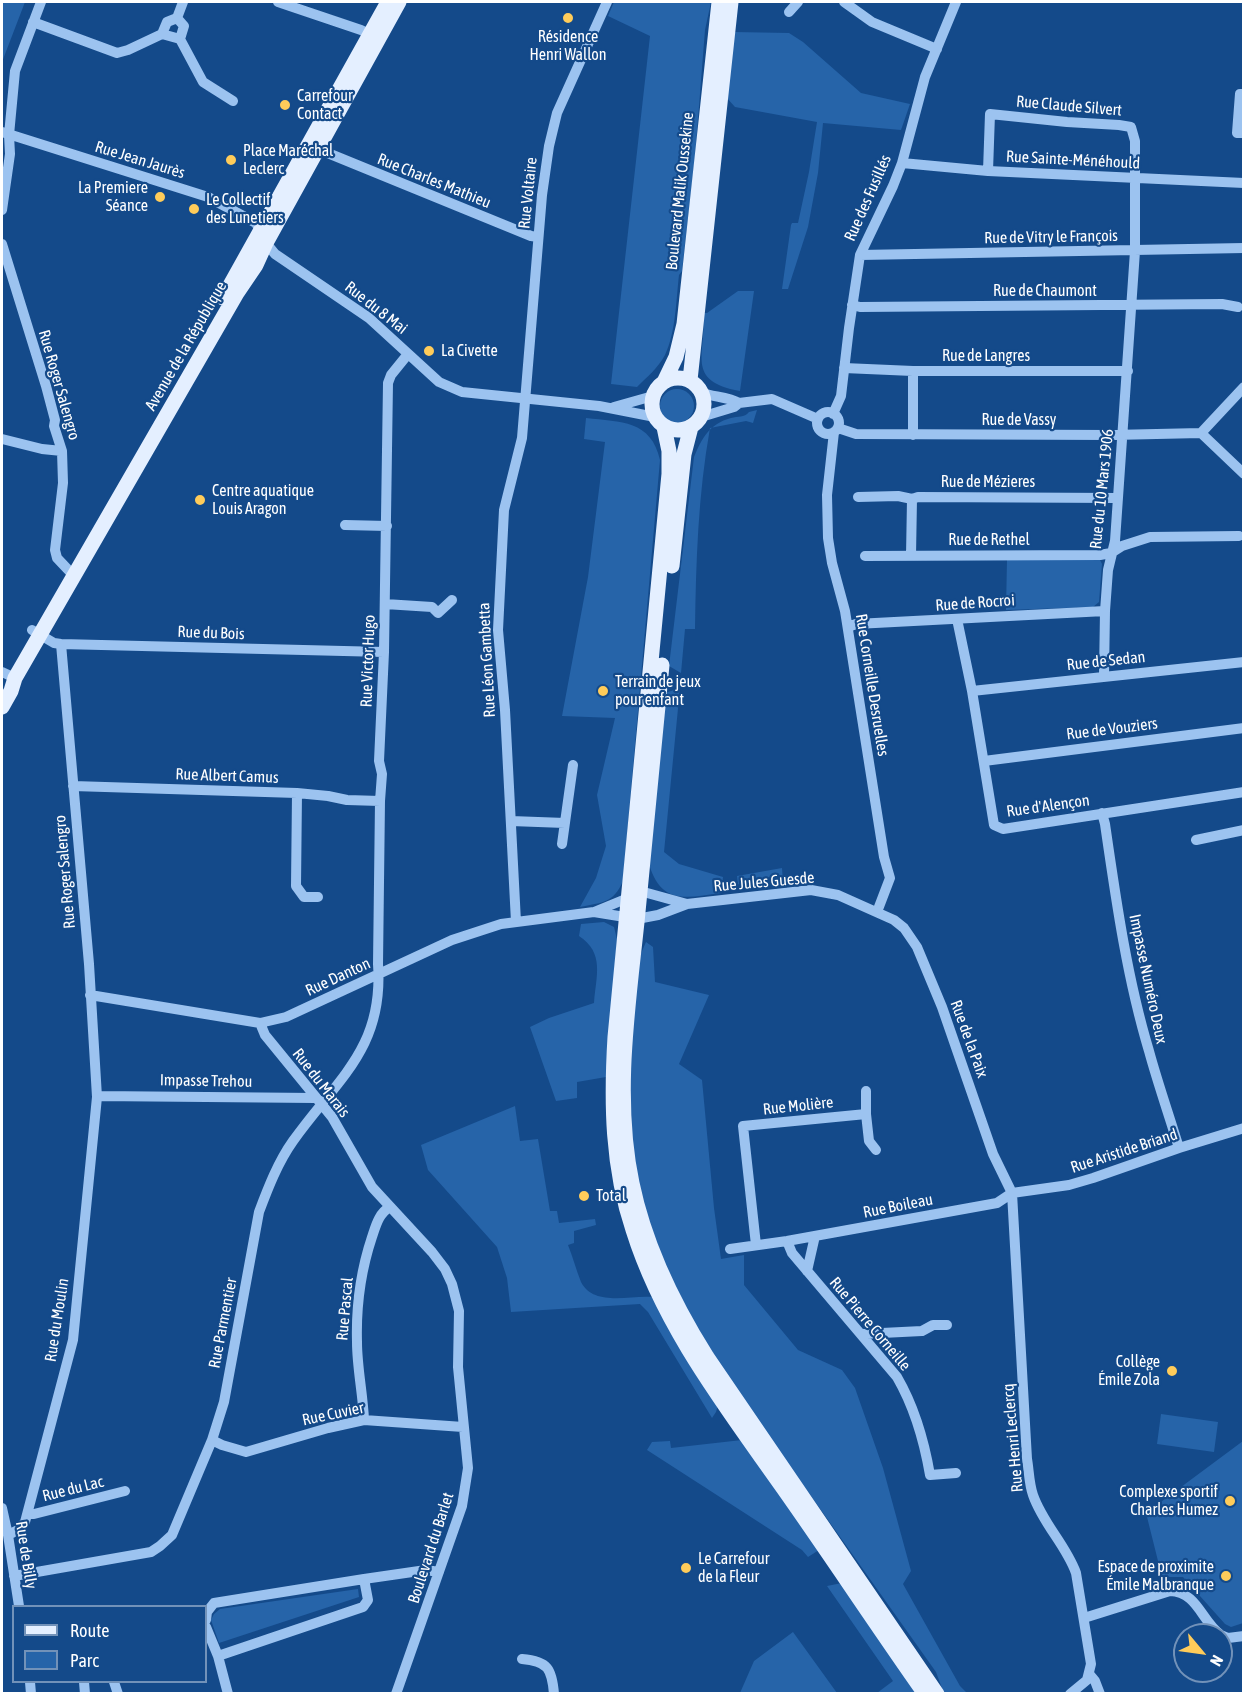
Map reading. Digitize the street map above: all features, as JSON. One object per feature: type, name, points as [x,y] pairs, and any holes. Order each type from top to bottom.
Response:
[{"type":"main road","name":"Avenue de la République","points":[[2,707],[11,691],[6,677],[36,633],[264,237],[374,36],[388,2]]},
{"type":"main road","name":"Avenue de la République","points":[[374,36],[399,2]]},
{"type":"main road","name":"Boulevard Malik Oussekine","points":[[664,382],[676,357],[684,324],[719,2]]},
{"type":"main road","name":"Boulevard Malik Oussekine","points":[[690,380],[731,2]]},
{"type":"main road","points":[[634,895],[682,472],[696,422],[704,405],[702,393],[690,380],[677,378],[664,382],[657,388],[653,396],[652,407],[669,451],[669,474],[632,919],[624,1096],[627,1156],[632,1184],[644,1229],[668,1288],[684,1319],[707,1357],[937,1694]]},
{"type":"main road","points":[[659,422],[677,431],[696,422]]},
{"type":"main road","points":[[632,919],[615,1037],[612,1090],[616,1157],[633,1232],[658,1296],[697,1365],[925,1694]]},
{"type":"street","points":[[2,210],[10,154],[5,133],[15,71],[41,2]]},
{"type":"street","points":[[162,34],[167,22],[177,18],[183,2]]},
{"type":"street","points":[[278,2],[374,36]]},
{"type":"street","name":"Rue Voltaire","points":[[525,399],[543,179],[552,128],[607,2]]},
{"type":"street","points":[[789,12],[798,2]]},
{"type":"street","points":[[844,2],[872,22],[937,49]]},
{"type":"street","name":"Rue des Fusillés","points":[[833,414],[841,396],[860,255],[902,163],[917,103],[956,2]]},
{"type":"street","points":[[177,18],[184,26],[180,39],[203,82],[233,101]]},
{"type":"street","points":[[33,22],[117,53],[162,34],[180,39]]},
{"type":"street","points":[[1244,94],[1240,94],[1237,132],[1244,133]]},
{"type":"street","name":"Rue Claude Silvert","points":[[988,171],[990,114],[1067,122],[1119,124],[1131,127],[1135,141],[1135,251],[1131,305]]},
{"type":"street","name":"Rue Jean Jaurès","points":[[5,133],[208,197],[256,224],[264,237]]},
{"type":"street","name":"Rue Charles Mathieu","points":[[314,147],[538,237]]},
{"type":"street","name":"Rue Sainte-Ménéhould","points":[[902,163],[988,171],[1244,183]]},
{"type":"street","name":"Rue du 8 Mai","points":[[264,237],[275,254],[369,318],[439,382],[449,388],[462,392],[611,408],[659,422]]},
{"type":"street","name":"Rue Roger Salengro","points":[[2,244],[46,386],[62,451],[63,483],[55,550],[57,558],[70,573]]},
{"type":"street","name":"Rue de Vitry le François","points":[[860,255],[1244,248]]},
{"type":"street","name":"Rue de Chaumont","points":[[852,305],[860,307],[1222,304],[1238,307]]},
{"type":"street","name":"Rue du 10 Mars 1906","points":[[1104,675],[1105,611],[1108,570],[1115,542],[1131,305]]},
{"type":"street","name":"Rue Victor Hugo","points":[[379,974],[382,774],[379,761],[387,526],[388,383],[391,375],[408,354]]},
{"type":"street","name":"Rue de Langres","points":[[844,368],[913,371],[1128,371]]},
{"type":"street","points":[[913,371],[913,435]]},
{"type":"street","points":[[1244,387],[1201,433],[1244,474]]},
{"type":"street","points":[[702,393],[740,403]]},
{"type":"street","name":"Rue du 8 Mai","points":[[611,408],[653,396]]},
{"type":"street","name":"Rue Léon Gambetta","points":[[516,922],[498,598],[504,510],[522,438],[525,399]]},
{"type":"street","points":[[696,422],[740,403],[772,399],[818,419]]},
{"type":"street","points":[[824,413],[833,414],[837,417],[836,430],[826,434],[818,426],[818,419],[824,413]]},
{"type":"street","name":"Rue de Vassy","points":[[836,430],[856,434],[913,435],[1201,433]]},
{"type":"street","name":"Rue Corneille Desruelles","points":[[836,430],[830,460],[826,518],[828,538],[848,627],[884,857],[890,878],[877,912]]},
{"type":"street","name":"Rue Corneille Desruelles","points":[[822,432],[830,460]]},
{"type":"street","points":[[2,439],[62,451]]},
{"type":"street","name":"Rue de Mézieres","points":[[858,497],[1118,498]]},
{"type":"street","points":[[911,556],[912,499]]},
{"type":"street","points":[[345,525],[387,526]]},
{"type":"street","points":[[1111,553],[1122,546],[1150,537],[1239,536]]},
{"type":"street","name":"Rue de Rethel","points":[[865,556],[1100,555],[1111,553]]},
{"type":"street","points":[[385,604],[432,607],[438,613],[442,612],[452,600]]},
{"type":"street","name":"Rue de Rocroi","points":[[848,627],[856,624],[1105,611]]},
{"type":"street","name":"Rue d'Alençon","points":[[957,619],[972,691],[994,825],[998,828],[1004,829],[1244,792]]},
{"type":"street","name":"Rue du Bois","points":[[36,633],[54,643],[61,644],[384,652]]},
{"type":"street","name":"Rue Roger Salengro","points":[[61,644],[97,1096]]},
{"type":"street","name":"Rue de Sedan","points":[[972,691],[1104,675],[1244,662]]},
{"type":"street","name":"Rue de Vouziers","points":[[984,761],[1244,728]]},
{"type":"street","points":[[562,844],[573,765]]},
{"type":"street","name":"Rue Albert Camus","points":[[73,786],[297,793],[347,800],[380,801]]},
{"type":"street","points":[[297,793],[296,886],[304,897],[318,897]]},
{"type":"street","name":"Impasse Numéro Deux","points":[[1102,813],[1117,908],[1139,1012],[1148,1050],[1179,1148]]},
{"type":"street","points":[[511,821],[565,823]]},
{"type":"street","points":[[1196,840],[1244,830]]},
{"type":"street","name":"Rue Jules Guesde","points":[[632,919],[658,915],[687,904],[810,890],[838,895],[877,912]]},
{"type":"street","name":"Rue Jules Guesde","points":[[634,895],[687,904]]},
{"type":"street","name":"Rue Danton","points":[[90,995],[260,1023],[285,1017],[452,940],[501,924],[594,912],[634,895]]},
{"type":"street","name":"Rue Danton","points":[[594,912],[632,919]]},
{"type":"street","name":"Rue de la Paix","points":[[877,912],[904,928],[917,946],[942,1007],[993,1154],[1012,1193]]},
{"type":"street","name":"Rue Parmentier","points":[[14,1576],[140,1555],[160,1546],[171,1534],[212,1440],[224,1402],[259,1212],[268,1187],[318,1100],[350,1070],[366,1042],[372,1029],[379,974]]},
{"type":"street","name":"Rue du Marais","points":[[260,1023],[265,1035],[332,1117],[372,1187],[390,1206]]},
{"type":"street","points":[[866,1091],[869,1141],[876,1150]]},
{"type":"street","name":"Impasse Trehou","points":[[97,1096],[318,1100]]},
{"type":"street","name":"Rue du Moulin","points":[[8,1535],[18,1530],[28,1514],[73,1340],[97,1096]]},
{"type":"street","name":"Rue Molière","points":[[756,1245],[743,1126],[866,1114]]},
{"type":"street","name":"Rue Aristide Briand","points":[[1012,1193],[1069,1185],[1244,1128]]},
{"type":"street","name":"Rue Boileau","points":[[788,1241],[998,1203],[1012,1193]]},
{"type":"street","name":"Rue Henri Leclercq","points":[[1012,1193],[1027,1459],[1033,1494],[1051,1530],[1073,1564],[1084,1618],[1091,1664],[1090,1675]]},
{"type":"street","name":"Boulevard du Barlet","points":[[390,1206],[445,1269],[457,1299],[459,1311],[458,1367],[468,1468],[467,1486],[462,1506],[396,1694]]},
{"type":"street","name":"Rue Pascal","points":[[364,1420],[357,1342],[358,1305],[367,1254],[379,1217],[390,1206]]},
{"type":"street","name":"Rue Pierre Corneille","points":[[807,1271],[815,1236]]},
{"type":"street","points":[[730,1249],[788,1241]]},
{"type":"street","name":"Rue Pierre Corneille","points":[[788,1241],[792,1253],[897,1377],[910,1401],[922,1434],[930,1475],[956,1473]]},
{"type":"street","points":[[862,1334],[922,1331],[933,1325],[947,1325]]},
{"type":"street","name":"Rue Cuvier","points":[[212,1440],[246,1452],[364,1420],[464,1427]]},
{"type":"street","name":"Rue du Lac","points":[[28,1514],[34,1515],[125,1491]]},
{"type":"street","name":"Rue de Billy","points":[[2,1508],[18,1605]]},
{"type":"street","points":[[207,1611],[213,1603],[426,1570],[439,1572]]},
{"type":"street","points":[[218,1656],[363,1607],[368,1600],[364,1579]]},
{"type":"street","points":[[1084,1618],[1176,1591],[1184,1593],[1193,1601],[1211,1623]]},
{"type":"street","points":[[207,1629],[218,1656],[228,1694]]},
{"type":"street","points":[[522,1659],[535,1660],[549,1669],[554,1694]]},
{"type":"street","points":[[1070,1694],[1082,1686],[1090,1675],[1100,1694]]},
{"type":"green space","points":[[2,2],[25,2],[2,62]]},
{"type":"green space","points":[[614,2],[711,2],[705,30],[695,157],[682,271],[679,275],[673,326],[665,355],[637,387],[611,384],[650,36],[608,16]]},
{"type":"green space","points":[[733,32],[789,33],[803,42],[861,93],[910,104],[901,130],[823,123],[818,173],[808,227],[788,289],[782,289],[791,225],[798,223],[817,122],[735,107],[726,97]]},
{"type":"green space","points":[[738,291],[754,291],[740,391],[711,380],[702,364],[703,313],[707,313]]},
{"type":"green space","points":[[677,389],[689,394],[694,406],[689,418],[677,423],[665,418],[660,406],[665,394]]},
{"type":"green space","points":[[757,410],[753,423],[746,421],[712,428],[723,421]]},
{"type":"green space","points":[[586,418],[622,422],[642,430],[656,447],[660,460],[623,881],[611,898],[601,903],[580,907],[596,878],[606,846],[597,795],[615,718],[562,716],[588,577],[605,442],[584,439]]},
{"type":"green space","points":[[710,430],[698,528],[695,629],[685,629],[681,673],[669,666],[694,457],[703,438]]},
{"type":"green space","points":[[1007,560],[1100,560],[1102,564],[1099,602],[1093,607],[1006,610]]},
{"type":"green space","points":[[680,688],[664,852],[679,864],[723,877],[721,893],[686,897],[668,893],[660,887],[649,864],[665,693]]},
{"type":"green space","points":[[782,868],[783,883],[746,889],[738,884],[737,876]]},
{"type":"green space","points":[[604,922],[614,927],[617,939],[606,1077],[577,1082],[577,1098],[556,1101],[530,1027],[594,1003],[596,958],[593,950],[579,936],[581,924]]},
{"type":"green space","points":[[646,942],[653,947],[655,982],[709,995],[679,1064],[702,1080],[721,1259],[744,1255],[744,1285],[798,1350],[842,1370],[855,1388],[883,1468],[911,1571],[903,1584],[960,1686],[967,1693],[943,1691],[936,1672],[698,1337],[667,1279],[635,1177],[627,1096],[639,958]]},
{"type":"green space","points":[[515,1106],[520,1141],[538,1139],[550,1211],[557,1211],[559,1223],[595,1219],[596,1225],[574,1231],[574,1243],[568,1245],[581,1282],[594,1295],[603,1297],[652,1297],[718,1405],[712,1418],[648,1312],[640,1304],[511,1312],[507,1278],[497,1247],[428,1170],[421,1145]]},
{"type":"green space","points":[[1161,1414],[1218,1422],[1214,1452],[1157,1444]]},
{"type":"green space","points":[[742,1440],[819,1550],[808,1557],[802,1550],[647,1450],[652,1442],[670,1441],[671,1448]]},
{"type":"green space","points":[[1243,1441],[1243,1623],[1233,1626],[1233,1623],[1224,1623],[1183,1577],[1162,1577],[1146,1513]]},
{"type":"green space","points":[[842,1583],[918,1693],[877,1693],[893,1681],[827,1586]]},
{"type":"green space","points":[[358,1589],[359,1597],[219,1643],[211,1620],[220,1609]]},
{"type":"green space","points":[[793,1632],[837,1693],[740,1693],[754,1661]]},
{"type":"place","name":"Résidence Henri Wallon","points":[[568,18]]},
{"type":"place","name":"Carrefour Contact","points":[[285,105]]},
{"type":"place","name":"Place Maréchal Leclerc","points":[[231,160]]},
{"type":"place","name":"La Premiere Séance","points":[[160,197]]},
{"type":"place","name":"Le Collectif des Lunetiers","points":[[194,209]]},
{"type":"place","name":"La Civette","points":[[429,351]]},
{"type":"place","name":"Centre aquatique Louis Aragon","points":[[200,500]]},
{"type":"place","name":"Terrain de jeux pour enfant","points":[[603,691]]},
{"type":"place","name":"Total","points":[[584,1196]]},
{"type":"place","name":"Collège Émile Zola","points":[[1172,1371]]},
{"type":"place","name":"Complexe sportif Charles Humez","points":[[1230,1501]]},
{"type":"place","name":"Le Carrefour de la Fleur","points":[[686,1568]]},
{"type":"place","name":"Espace de proximite Émile Malbranque","points":[[1226,1576]]}]
